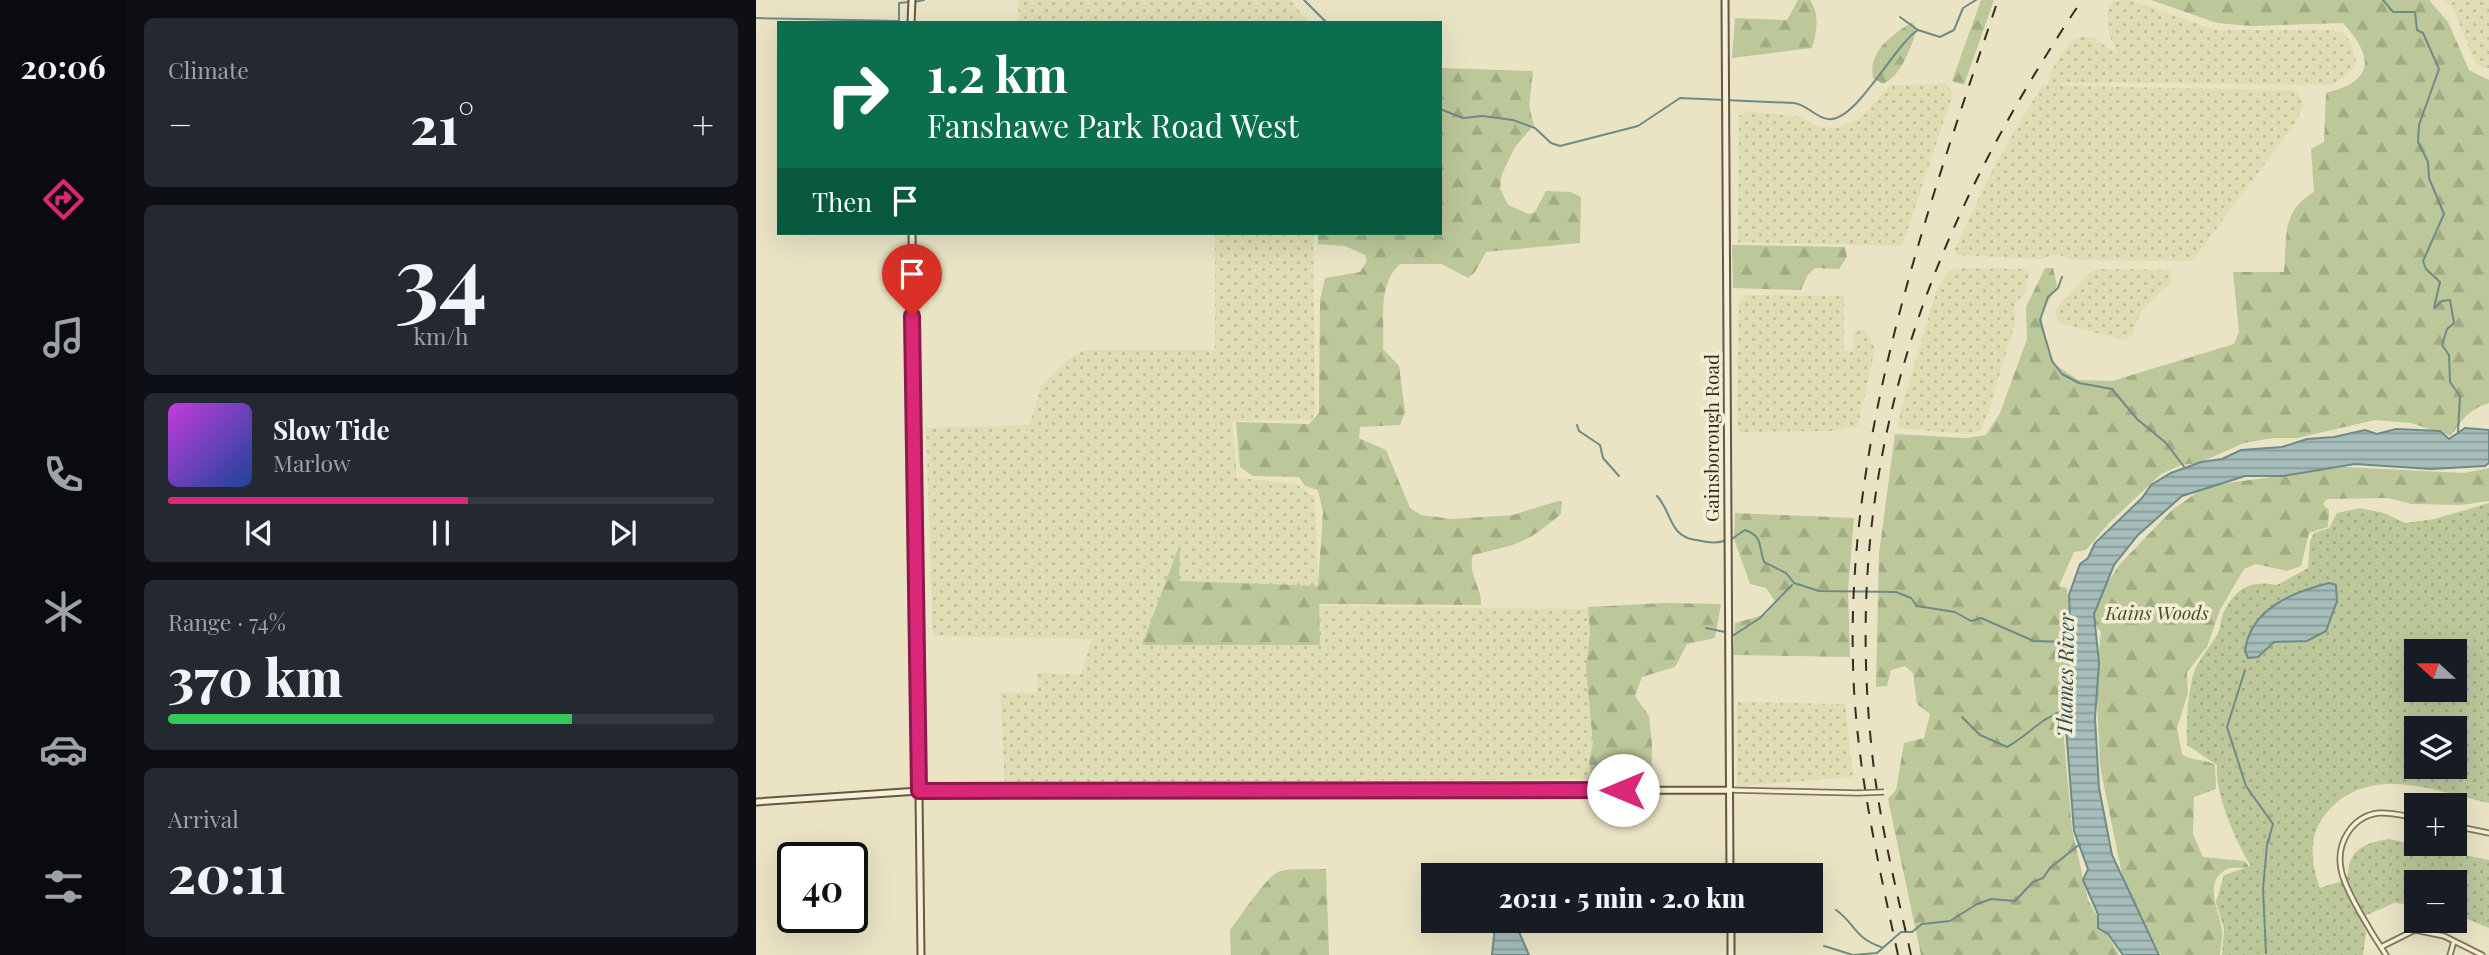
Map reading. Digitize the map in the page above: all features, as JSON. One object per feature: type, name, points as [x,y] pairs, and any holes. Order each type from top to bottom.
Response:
[{"type":"main road","points":[[911,19],[912,0]]},
{"type":"main road","name":"Gainsborough Road","points":[[1725,0],[1730,863]]},
{"type":"main road","points":[[912,235],[912,432],[921,955]]},
{"type":"main road","points":[[756,802],[919,791],[1729,790]]},
{"type":"main road","points":[[1731,933],[1731,955]]},
{"type":"street","points":[[1729,790],[1858,793],[1891,791]]},
{"type":"street","points":[[2386,955],[2341,872],[2342,842],[2350,828],[2369,816],[2391,813],[2404,816]]},
{"type":"street","points":[[2467,828],[2489,833]]},
{"type":"street","points":[[2381,947],[2415,930],[2454,940],[2482,955]]},
{"type":"street","points":[[2450,955],[2454,940]]},
{"type":"shaded area","points":[[1018,0],[1290,0],[1307,21],[1019,21]]},
{"type":"shaded area","points":[[2132,0],[2214,30],[2333,30],[2345,34],[2351,43],[2356,61],[2353,70],[2332,85],[2061,82],[2061,86],[2290,90],[2298,93],[2303,105],[2297,121],[2192,261],[2073,260],[2057,254],[2041,259],[1958,255],[1954,250],[1996,163],[2041,87],[2048,84],[2051,70],[2073,39],[2080,37],[2092,37],[2118,54],[2109,35],[2107,12],[2113,1]]},
{"type":"shaded area","points":[[2443,0],[2489,0],[2489,68],[2483,69],[2474,60],[2453,8]]},
{"type":"shaded area","points":[[1946,84],[1953,93],[1902,246],[1738,242],[1739,116],[1747,111],[1801,117],[1820,127],[1836,128],[1859,119],[1891,85]]},
{"type":"shaded area","points":[[1215,235],[1313,235],[1315,411],[1312,420],[1232,421],[1237,478],[1296,484],[1315,498],[1319,606],[1591,609],[1594,779],[1005,783],[1000,692],[1037,693],[1037,673],[1081,674],[1092,639],[933,636],[926,428],[1030,425],[1041,386],[1066,361],[1084,350],[1215,350]]},
{"type":"shaded area","points":[[1956,268],[2023,269],[2029,273],[2025,293],[2015,304],[2015,323],[1988,413],[1980,431],[1966,434],[1898,428],[1900,413],[1937,289],[1948,272]]},
{"type":"shaded area","points":[[2170,270],[2172,282],[2142,309],[2131,336],[2123,340],[2058,323],[2056,312],[2060,304],[2091,271]]},
{"type":"shaded area","points":[[1745,295],[1844,296],[1844,351],[1853,351],[1854,333],[1859,329],[1866,331],[1875,349],[1858,426],[1834,431],[1740,432],[1737,425],[1739,301]]},
{"type":"shaded area","points":[[1737,702],[1845,704],[1853,777],[1737,786]]},
{"type":"green space","points":[[1798,0],[1810,0],[1815,11],[1816,29],[1812,48],[1732,58],[1735,18],[1787,20]]},
{"type":"green space","points":[[1981,0],[1994,0],[1964,85],[1952,81]]},
{"type":"green space","points":[[2151,0],[2429,0],[2448,22],[2469,70],[2489,80],[2489,403],[2467,415],[2451,436],[2411,423],[2375,420],[2297,438],[2273,438],[2244,443],[2199,463],[2181,465],[2161,474],[2109,523],[2086,550],[2074,552],[2059,586],[2067,588],[2073,664],[2063,728],[2072,829],[2088,900],[2119,955],[1921,955],[1888,799],[1896,790],[1904,743],[1924,738],[1930,714],[1917,704],[1913,673],[1905,666],[1891,670],[1887,686],[1876,687],[1879,554],[1895,434],[1966,438],[1986,435],[2000,413],[2027,339],[2026,307],[2045,268],[2053,268],[2057,286],[2041,314],[2047,349],[2056,365],[2078,380],[2112,381],[2234,344],[2239,332],[2233,272],[2284,272],[2286,237],[2291,217],[2303,199],[2314,192],[2311,149],[2324,142],[2326,93],[2354,82],[2361,75],[2364,66],[2360,47],[2343,23],[2251,26],[2217,23]]},
{"type":"green space","points":[[1912,22],[1917,30],[1904,61],[1896,74],[1883,84],[1873,78],[1874,60],[1890,38]]},
{"type":"green space","points":[[1442,68],[1533,71],[1529,106],[1534,125],[1515,147],[1502,174],[1500,188],[1508,205],[1529,214],[1535,212],[1546,191],[1571,192],[1581,197],[1580,243],[1486,252],[1475,272],[1468,278],[1442,264],[1400,264],[1393,272],[1385,292],[1383,349],[1399,366],[1405,412],[1400,425],[1360,427],[1359,438],[1386,450],[1410,508],[1421,515],[1452,519],[1513,515],[1562,501],[1561,514],[1520,542],[1473,555],[1472,568],[1481,605],[1319,604],[1320,645],[1142,645],[1180,544],[1179,581],[1318,586],[1323,512],[1318,490],[1305,486],[1299,477],[1253,476],[1240,467],[1236,422],[1309,424],[1319,413],[1320,300],[1325,278],[1360,272],[1367,261],[1365,255],[1345,246],[1318,244],[1318,235],[1442,235]]},
{"type":"green space","points":[[1732,245],[1845,247],[1847,257],[1839,269],[1815,268],[1807,276],[1801,290],[1733,288]]},
{"type":"green space","name":"Kains Woods","points":[[2344,467],[2464,473],[2489,468],[2489,501],[2461,505],[2412,504],[2387,498],[2327,499],[2323,504],[2329,510],[2328,527],[2309,533],[2301,566],[2287,571],[2256,564],[2244,569],[2220,610],[2207,647],[2187,672],[2188,693],[2177,728],[2182,754],[2215,765],[2216,789],[2194,797],[2193,834],[2203,857],[2244,861],[2249,866],[2227,869],[2215,882],[2214,898],[2222,932],[2220,955],[2161,955],[2124,884],[2100,766],[2096,677],[2101,632],[2093,621],[2097,598],[2120,564],[2172,510],[2206,486]]},
{"type":"green space","points":[[2489,503],[2489,803],[2467,798],[2467,793],[2448,793],[2402,784],[2360,789],[2341,799],[2319,824],[2313,842],[2315,870],[2320,888],[2345,880],[2356,852],[2371,843],[2389,839],[2404,842],[2404,856],[2467,855],[2489,860],[2489,928],[2467,919],[2467,870],[2404,870],[2404,904],[2394,903],[2360,918],[2366,932],[2363,955],[2222,955],[2224,929],[2216,902],[2224,875],[2251,866],[2227,817],[2219,789],[2217,765],[2187,745],[2189,696],[2197,665],[2218,633],[2226,608],[2237,593],[2250,585],[2277,585],[2308,568],[2310,541],[2314,533],[2329,528],[2337,513],[2360,508],[2384,513],[2405,523],[2435,519]]},
{"type":"green space","points":[[1735,513],[1854,518],[1848,590],[1850,657],[1733,655],[1735,623],[1767,614],[1775,601],[1766,588],[1750,584],[1734,539]]},
{"type":"green space","points":[[1664,603],[1721,604],[1715,638],[1687,644],[1675,667],[1642,677],[1635,696],[1649,716],[1652,744],[1651,790],[1595,788],[1589,763],[1593,743],[1586,668],[1590,633],[1588,607]]},
{"type":"green space","points":[[2244,667],[2247,669],[2229,724],[2244,779],[2270,814],[2275,827],[2269,845],[2265,889],[2265,921],[2271,955],[2254,955],[2265,944],[2261,881],[2263,855],[2271,823],[2240,778],[2225,724]]},
{"type":"green space","points":[[1326,869],[1329,955],[1231,955],[1230,930],[1254,896],[1275,874],[1281,871]]},
{"type":"water","points":[[2465,428],[2489,430],[2489,463],[2485,466],[2431,469],[2355,464],[2283,476],[2245,476],[2182,496],[2138,535],[2114,565],[2094,614],[2099,663],[2095,718],[2099,788],[2112,855],[2159,955],[2123,955],[2108,934],[2098,928],[2098,914],[2083,880],[2088,869],[2074,831],[2065,715],[2075,655],[2071,647],[2069,595],[2080,564],[2088,558],[2095,543],[2142,498],[2151,485],[2171,473],[2201,462],[2222,459],[2241,450],[2282,447],[2307,439],[2334,437],[2365,430],[2377,434],[2396,429],[2440,431],[2449,439]]},
{"type":"water","points":[[2329,583],[2336,585],[2337,601],[2326,631],[2307,641],[2274,642],[2258,657],[2248,658],[2245,651],[2249,636],[2264,613],[2288,597]]},
{"type":"water","points":[[1494,933],[1519,933],[1529,955],[1492,955]]},
{"type":"waterway","points":[[914,2],[924,0]]},
{"type":"waterway","points":[[1304,0],[1325,21]]},
{"type":"waterway","points":[[1900,17],[1918,30],[1940,37],[1954,30],[1963,8],[1976,0]]},
{"type":"waterway","points":[[2383,0],[2393,12],[2415,12],[2417,30],[2423,33],[2439,69],[2419,125],[2418,142],[2428,162],[2429,178],[2444,214],[2423,261],[2426,269],[2440,282],[2434,308],[2442,301],[2450,300],[2454,323],[2447,329],[2442,345],[2449,355],[2450,382],[2460,396],[2458,432]]},
{"type":"waterway","points":[[756,18],[899,21],[899,3],[909,2]]},
{"type":"waterway","points":[[1442,110],[1463,118],[1483,116],[1513,120],[1535,128],[1551,143],[1560,146],[1638,126],[1680,98],[1794,103],[1828,119],[1839,117],[1850,109],[1897,51],[1918,30]]},
{"type":"waterway","points":[[2062,277],[2058,288],[2048,297],[2040,320],[2052,361],[2062,374],[2079,383],[2112,389],[2137,419],[2166,443],[2185,468]]},
{"type":"waterway","points":[[1577,425],[1579,431],[1600,445],[1603,458],[1619,476]]},
{"type":"waterway","points":[[1657,496],[1681,534],[1707,542],[1724,541]]},
{"type":"waterway","name":"Thames River","points":[[1730,540],[1745,530],[1751,533],[1758,539],[1764,562],[1786,573],[1794,583],[1819,591],[1896,592],[1911,598],[1917,606],[1955,612],[1971,621],[1981,618],[2034,641],[2069,642],[2071,647]]},
{"type":"waterway","points":[[1731,634],[1734,635],[1760,618],[1792,585]]},
{"type":"waterway","points":[[1706,628],[1725,632]]},
{"type":"waterway","points":[[2245,670],[2227,727],[2246,786],[2273,824],[2267,845],[2263,889],[2266,953]]},
{"type":"waterway","name":"Thames River","points":[[1962,717],[1980,735],[2007,747],[2041,722],[2064,711]]},
{"type":"waterway","points":[[1853,955],[1877,953],[1901,932],[1912,932],[1922,924],[1950,921],[1977,904],[1991,899],[2015,901],[2033,882],[2043,878],[2050,868],[2080,844]]},
{"type":"waterway","points":[[1836,910],[1860,935],[1881,947]]},
{"type":"waterway","points":[[1824,946],[1853,955]]},
{"type":"railway","points":[[1898,955],[1871,823],[1860,756],[1854,689],[1853,600],[1860,512],[1874,425],[1893,338],[1942,168],[1998,0]]},
{"type":"railway","points":[[1911,955],[1888,854],[1875,778],[1866,647],[1870,546],[1883,450],[1906,356],[1938,266],[1978,176],[2026,88],[2082,0]]},
{"type":"route","points":[[912,316],[919,791],[1623,790]]}]
